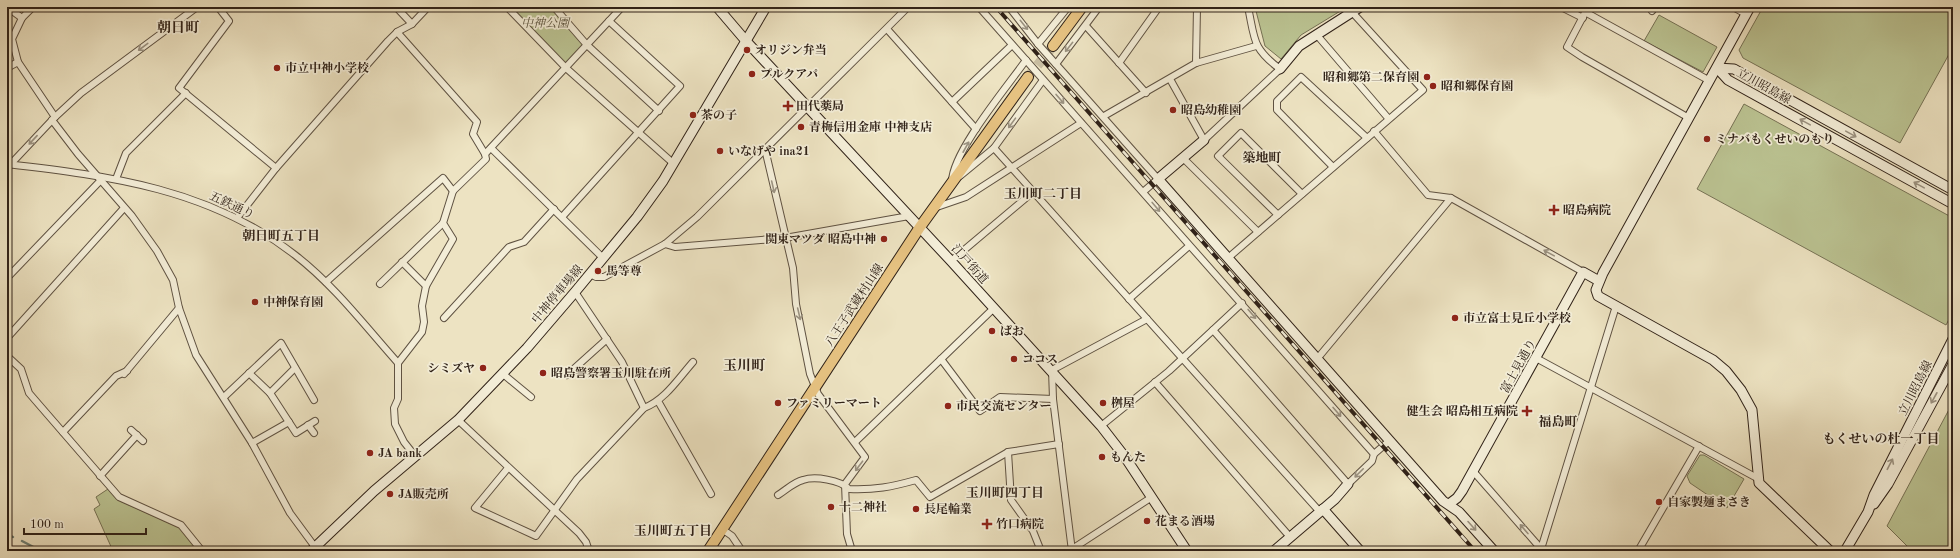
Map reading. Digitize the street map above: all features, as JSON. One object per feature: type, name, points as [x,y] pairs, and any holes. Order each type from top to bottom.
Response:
[{"type":"main road","points":[[1053,46],[1082,7]]},
{"type":"main road","name":"八王子武蔵村山線","points":[[708,551],[920,227],[1028,77]]},
{"type":"street","points":[[7,7],[22,18]]},
{"type":"street","points":[[33,7],[22,18],[12,39],[18,62],[53,119],[157,251],[173,280],[179,308],[196,356],[252,442],[290,513],[313,549]]},
{"type":"street","points":[[8,166],[53,119],[81,93],[197,7]]},
{"type":"street","points":[[218,7],[229,21],[179,88],[276,168]]},
{"type":"street","points":[[396,7],[412,24]]},
{"type":"street","points":[[237,218],[276,168],[397,32],[412,24],[428,7]]},
{"type":"street","points":[[507,7],[566,68],[674,164]]},
{"type":"street","points":[[554,7],[587,45],[659,111]]},
{"type":"street","points":[[485,154],[622,7]]},
{"type":"street","name":"江戸街道","points":[[717,7],[746,41],[1052,370],[1101,426],[1152,497],[1187,551]]},
{"type":"street","name":"中神停車場線","points":[[313,549],[374,491],[458,420],[503,374],[575,292],[637,217],[674,164],[766,7]]},
{"type":"street","points":[[590,274],[596,277],[604,277],[665,244],[697,217],[908,7]]},
{"type":"street","points":[[979,7],[1374,454]]},
{"type":"street","points":[[1009,7],[1038,44],[1104,116],[1389,441],[1443,501],[1459,512],[1494,551]]},
{"type":"street","points":[[1056,64],[1099,7]]},
{"type":"street","points":[[1119,63],[1159,7]]},
{"type":"street","points":[[1196,63],[1197,7]]},
{"type":"street","points":[[1248,7],[1256,46],[1264,57],[1280,69]]},
{"type":"street","points":[[1561,7],[1586,12],[1710,81]]},
{"type":"street","points":[[1733,7],[1748,11],[1598,281],[1596,290],[1598,296],[1713,360],[1726,371],[1745,396],[1752,410],[1755,427],[1757,478]]},
{"type":"street","points":[[1038,44],[1065,9]]},
{"type":"street","points":[[1143,192],[1204,140],[1280,69],[1299,46],[1356,10],[1423,90],[1388,118],[1228,258]]},
{"type":"street","points":[[1586,12],[1567,47],[1582,58],[1689,118]]},
{"type":"street","points":[[562,217],[680,86],[609,21]]},
{"type":"street","points":[[1086,26],[1146,93]]},
{"type":"street","points":[[887,29],[976,129]]},
{"type":"street","points":[[380,284],[443,223],[453,191],[486,159],[485,154],[473,134],[477,122],[397,32]]},
{"type":"street","points":[[1316,34],[1388,118]]},
{"type":"street","points":[[952,102],[1012,45]]},
{"type":"street","points":[[1104,116],[1196,63],[1256,46]]},
{"type":"street","points":[[952,183],[952,172],[976,129],[1026,60]]},
{"type":"street","points":[[7,68],[18,62]]},
{"type":"street","name":"立川昭島線","points":[[1717,68],[1734,69],[1953,190]]},
{"type":"street","name":"立川昭島線","points":[[1717,68],[1728,80],[1953,204]]},
{"type":"street","points":[[1333,167],[1277,110],[1278,101],[1301,77],[1366,138]]},
{"type":"street","points":[[1170,79],[1204,140]]},
{"type":"street","points":[[952,183],[994,148],[1044,80]]},
{"type":"street","points":[[116,180],[126,153],[186,93]]},
{"type":"street","points":[[934,208],[966,197],[1082,124]]},
{"type":"street","points":[[1374,131],[1428,195],[1451,198],[1598,281]]},
{"type":"street","points":[[1278,215],[1218,156],[1241,133],[1302,194]]},
{"type":"street","points":[[491,148],[603,258]]},
{"type":"street","points":[[994,148],[1147,319],[1360,551]]},
{"type":"street","points":[[765,149],[793,268],[796,304],[810,374],[818,394],[865,457],[844,484],[847,534],[852,551]]},
{"type":"street","points":[[1183,158],[1258,232]]},
{"type":"street","name":"五鉄通り","points":[[8,166],[116,180],[176,193],[237,218],[267,235],[296,256],[326,282],[398,363]]},
{"type":"street","points":[[326,282],[443,178],[453,191]]},
{"type":"street","points":[[7,278],[100,179]]},
{"type":"street","points":[[951,261],[1033,192]]},
{"type":"street","points":[[1317,359],[1451,198]]},
{"type":"street","points":[[7,338],[124,208]]},
{"type":"street","points":[[444,318],[509,247],[524,242],[554,209]]},
{"type":"street","points":[[665,244],[675,247],[785,238],[909,216]]},
{"type":"street","points":[[415,456],[404,442],[395,424],[394,408],[398,399],[398,363],[422,332],[424,322],[422,306],[426,286],[452,239],[443,223]]},
{"type":"street","points":[[1129,299],[1189,246]]},
{"type":"street","points":[[402,262],[426,286]]},
{"type":"street","name":"富士見通り","points":[[1449,504],[1457,498],[1583,272]]},
{"type":"street","points":[[575,292],[622,362],[644,408]]},
{"type":"street","points":[[1101,426],[1183,358],[1242,303]]},
{"type":"street","points":[[1542,550],[1616,306]]},
{"type":"street","points":[[63,432],[116,376],[125,374],[179,308]]},
{"type":"street","points":[[855,442],[994,308]]},
{"type":"street","points":[[1147,319],[1052,370],[1053,399],[1071,550],[1152,497]]},
{"type":"street","points":[[1213,330],[1348,484]]},
{"type":"street","points":[[567,375],[607,339]]},
{"type":"street","name":"立川昭島線","points":[[1868,512],[1874,495],[1953,339]]},
{"type":"street","points":[[224,397],[281,343],[314,400]]},
{"type":"street","points":[[7,356],[21,369],[29,393],[119,497],[181,525],[202,551]]},
{"type":"street","points":[[1536,358],[1757,478],[1764,489],[1830,551]]},
{"type":"street","points":[[941,359],[980,411],[1000,397],[1053,399]]},
{"type":"street","points":[[508,468],[475,508],[536,536],[576,479],[644,408],[658,401],[693,362]]},
{"type":"street","name":"立川昭島線","points":[[1845,551],[1868,512],[1888,484],[1953,364]]},
{"type":"street","points":[[270,394],[295,368]]},
{"type":"street","points":[[249,373],[270,394],[296,432],[315,421]]},
{"type":"street","points":[[503,374],[531,397]]},
{"type":"street","points":[[1155,382],[1290,537]]},
{"type":"street","points":[[658,401],[711,494]]},
{"type":"street","points":[[458,420],[579,533],[586,542],[589,551]]},
{"type":"street","points":[[252,442],[289,422]]},
{"type":"street","points":[[308,425],[314,433]]},
{"type":"street","points":[[131,430],[143,440]]},
{"type":"street","points":[[100,476],[137,435]]},
{"type":"street","points":[[1274,551],[1322,510],[1372,461],[1374,454],[1389,441]]},
{"type":"street","points":[[778,495],[802,480],[819,479],[844,484],[849,488],[875,489],[891,488],[916,480],[930,497],[1008,452],[1058,444]]},
{"type":"street","points":[[1638,551],[1699,446]]},
{"type":"street","points":[[1008,452],[1011,500],[1033,531],[1041,551]]},
{"type":"street","points":[[1473,470],[1542,550]]},
{"type":"street","points":[[722,529],[732,536],[742,551]]},
{"type":"green space","name":"中神公園","points":[[510,7],[550,7],[583,45],[565,65]]},
{"type":"green space","points":[[1255,7],[1347,7],[1301,35],[1281,59],[1265,46]]},
{"type":"green space","points":[[1763,7],[1953,7],[1953,47],[1900,143],[1743,58],[1739,50]]},
{"type":"green space","points":[[1659,15],[1717,47],[1703,72],[1644,41]]},
{"type":"green space","points":[[1744,104],[1953,218],[1953,312],[1946,325],[1697,189]]},
{"type":"green space","points":[[1953,402],[1953,551],[1912,551],[1887,526]]},
{"type":"green space","points":[[1700,455],[1704,455],[1744,479],[1727,508],[1690,483],[1687,476]]},
{"type":"green space","points":[[108,489],[120,501],[180,528],[199,551],[113,551],[94,509],[100,505],[96,497]]},
{"type":"waterway","points":[[7,534],[13,537]]},
{"type":"waterway","points":[[22,541],[41,551]]},
{"type":"tunnel","points":[[1028,77],[1053,46]]},
{"type":"railway","points":[[996,7],[1475,551]]},
{"type":"place","name":"オリジン弁当","points":[[747,50]]},
{"type":"place","name":"市立中神小学校","points":[[277,68]]},
{"type":"place","name":"プルクアパ","points":[[752,74]]},
{"type":"place","name":"昭和郷第二保育園","points":[[1427,77]]},
{"type":"place","name":"昭和郷保育園","points":[[1433,86]]},
{"type":"place","name":"田代薬局","points":[[788,106]]},
{"type":"place","name":"昭島幼稚園","points":[[1173,110]]},
{"type":"place","name":"茶の子","points":[[693,115]]},
{"type":"place","name":"青梅信用金庫 中神支店","points":[[801,127]]},
{"type":"place","name":"ミナバもくせいのもり","points":[[1707,139]]},
{"type":"place","name":"いなげや ina21","points":[[720,151]]},
{"type":"place","name":"昭島病院","points":[[1554,210]]},
{"type":"place","name":"関東マツダ 昭島中神","points":[[884,239]]},
{"type":"place","name":"馬等尊","points":[[598,271]]},
{"type":"place","name":"中神保育園","points":[[255,302]]},
{"type":"place","name":"市立富士見丘小学校","points":[[1455,318]]},
{"type":"place","name":"ぱお","points":[[992,331]]},
{"type":"place","name":"ココス","points":[[1014,359]]},
{"type":"place","name":"シミズヤ","points":[[483,368]]},
{"type":"place","name":"昭島警察署玉川駐在所","points":[[543,373]]},
{"type":"place","name":"ファミリーマート","points":[[778,403]]},
{"type":"place","name":"桝屋","points":[[1103,403]]},
{"type":"place","name":"市民交流センター","points":[[948,406]]},
{"type":"place","name":"健生会 昭島相互病院","points":[[1527,411]]},
{"type":"place","name":"JA bank","points":[[370,453]]},
{"type":"place","name":"もんた","points":[[1102,457]]},
{"type":"place","name":"JA販売所","points":[[390,494]]},
{"type":"place","name":"自家製麺まさき","points":[[1659,502]]},
{"type":"place","name":"十二神社","points":[[831,507]]},
{"type":"place","name":"長尾輪業","points":[[916,509]]},
{"type":"place","name":"花まる酒場","points":[[1147,521]]},
{"type":"place","name":"竹口病院","points":[[987,524]]},
{"type":"district","name":"朝日町","points":[[178,27]]},
{"type":"district","name":"築地町","points":[[1262,157]]},
{"type":"district","name":"玉川町二丁目","points":[[1043,193]]},
{"type":"district","name":"朝日町五丁目","points":[[281,235]]},
{"type":"district","name":"玉川町","points":[[744,365]]},
{"type":"district","name":"福島町","points":[[1558,421]]},
{"type":"district","name":"もくせいの杜一丁目","points":[[1881,438]]},
{"type":"district","name":"玉川町四丁目","points":[[1005,492]]},
{"type":"district","name":"玉川町五丁目","points":[[673,530]]}]
